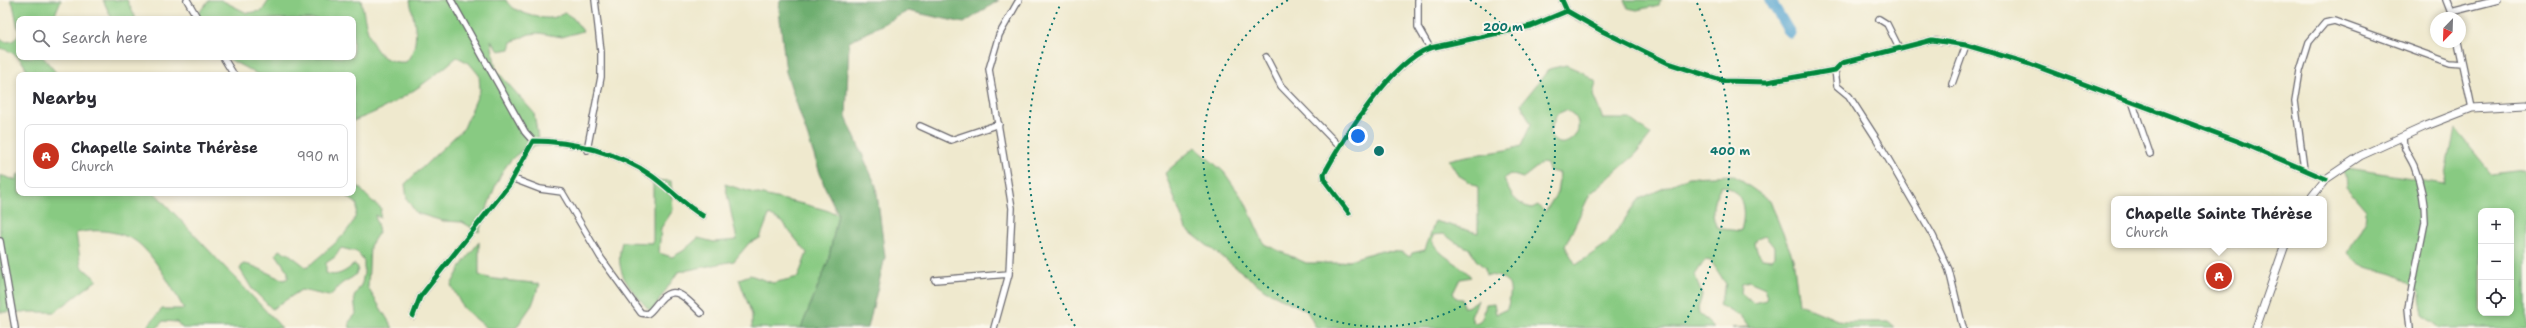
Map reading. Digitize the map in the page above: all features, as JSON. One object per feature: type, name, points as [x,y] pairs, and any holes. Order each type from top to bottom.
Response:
[{"type":"main road","points":[[2312,196],[2326,179],[2360,156],[2472,108],[2526,105]]},
{"type":"main road","points":[[2256,328],[2284,248]]},
{"type":"street","points":[[187,0],[196,16]]},
{"type":"street","points":[[451,0],[525,132],[533,141],[565,143],[638,168],[703,216]]},
{"type":"street","points":[[587,150],[601,77],[596,0]]},
{"type":"street","points":[[994,328],[1009,274],[1012,208],[990,79],[990,60],[999,35],[1019,0]]},
{"type":"street","points":[[1418,0],[1418,27],[1430,48]]},
{"type":"street","points":[[1562,0],[1567,11],[1602,31],[1668,62],[1724,81],[1767,82],[1835,70],[1842,63],[1932,40],[1966,45],[2030,64],[2134,104],[2240,142],[2326,179]]},
{"type":"street","points":[[2446,0],[2451,12]]},
{"type":"street","points":[[2461,12],[2498,0]]},
{"type":"street","points":[[1349,213],[1324,178],[1324,174],[1353,124],[1402,67],[1415,55],[1430,48],[1531,26],[1567,11]]},
{"type":"street","points":[[1879,19],[1886,24],[1899,48]]},
{"type":"street","points":[[2304,169],[2296,101],[2300,72],[2307,48],[2325,23],[2334,21],[2450,64],[2462,64]]},
{"type":"street","points":[[1952,84],[1966,45]]},
{"type":"street","points":[[2459,48],[2472,108]]},
{"type":"street","points":[[1266,57],[1281,86],[1339,146]]},
{"type":"street","points":[[225,60],[232,72]]},
{"type":"street","points":[[1835,70],[1837,86],[1849,96],[1876,138],[1945,261],[1963,328]]},
{"type":"street","points":[[2134,104],[2150,154]]},
{"type":"street","points":[[920,126],[951,140],[998,124]]},
{"type":"street","points":[[2404,137],[2403,147],[2413,165],[2425,211],[2425,222],[2408,308],[2410,328]]},
{"type":"street","points":[[413,316],[420,297],[514,179],[533,141]]},
{"type":"street","points":[[514,179],[540,189],[562,192],[601,258],[644,315],[654,308],[660,299],[675,292],[680,293],[701,313]]},
{"type":"street","points":[[0,241],[15,328]]},
{"type":"street","points":[[935,280],[1009,274]]},
{"type":"green space","points":[[10,0],[61,0],[54,16],[16,16],[16,19],[13,4]]},
{"type":"green space","points":[[103,0],[127,0],[135,16],[111,16]]},
{"type":"green space","points":[[209,0],[221,0],[247,13],[262,11],[269,0],[361,0],[368,33],[372,43],[385,58],[394,61],[406,62],[414,48],[416,32],[410,0],[506,0],[513,8],[525,14],[552,18],[565,13],[573,18],[583,31],[562,37],[539,33],[529,34],[512,42],[510,49],[499,51],[491,40],[496,70],[534,113],[539,145],[519,153],[504,169],[494,189],[479,232],[462,222],[443,221],[416,213],[407,199],[405,184],[464,128],[480,90],[479,75],[469,63],[457,57],[408,94],[382,109],[356,120],[356,72],[253,72],[231,60],[356,60],[356,16],[196,16]]},
{"type":"green space","points":[[780,0],[999,0],[964,23],[908,11],[849,42],[846,117],[876,186],[885,257],[868,328],[801,328],[828,262],[838,214],[824,185],[786,72],[779,10]]},
{"type":"green space","points":[[1625,0],[1661,0],[1659,5],[1637,10],[1628,8]]},
{"type":"green space","points":[[16,38],[16,55],[0,48],[0,39],[5,42],[13,41]]},
{"type":"green space","points":[[20,60],[46,60],[56,72],[28,72]]},
{"type":"green space","points":[[1566,65],[1582,72],[1596,82],[1593,95],[1603,119],[1630,119],[1651,135],[1635,155],[1590,194],[1565,246],[1576,265],[1608,243],[1639,199],[1689,177],[1733,175],[1770,201],[1793,258],[1799,304],[1842,322],[1888,322],[1895,328],[1732,328],[1749,327],[1742,317],[1719,305],[1726,284],[1711,261],[1705,260],[1695,275],[1702,296],[1698,308],[1699,313],[1714,328],[1316,328],[1307,311],[1265,290],[1186,229],[1165,173],[1195,147],[1224,172],[1245,202],[1264,244],[1306,263],[1339,263],[1378,251],[1401,252],[1410,257],[1412,253],[1425,250],[1435,221],[1478,233],[1478,187],[1458,175],[1449,160],[1503,151],[1521,146],[1531,124],[1521,104],[1549,69]],"holes":[[[1566,110],[1575,116],[1578,123],[1577,131],[1574,137],[1568,142],[1561,143],[1554,141],[1549,133],[1557,114]],[[1542,163],[1547,164],[1549,171],[1560,173],[1557,193],[1545,212],[1538,205],[1532,208],[1522,204],[1514,198],[1508,189],[1504,178],[1510,174],[1523,178]],[[1721,186],[1729,188],[1739,197],[1743,210],[1743,224],[1741,231],[1722,229],[1716,226],[1713,215],[1713,205]],[[1444,234],[1455,242],[1470,249],[1476,260],[1485,268],[1486,275],[1505,280],[1510,288],[1507,309],[1496,314],[1494,303],[1486,304],[1482,319],[1474,323],[1471,317],[1478,300],[1467,307],[1463,307],[1462,299],[1456,298],[1453,293],[1460,279],[1471,277],[1461,267],[1440,252],[1432,241],[1433,235]],[[1765,236],[1774,247],[1774,256],[1771,259],[1762,258],[1757,251],[1755,243],[1757,239]],[[1749,281],[1765,288],[1768,296],[1766,300],[1753,303],[1741,293],[1742,283]]]},
{"type":"green space","points":[[2455,129],[2492,174],[2526,170],[2526,328],[2439,328],[2423,315],[2419,291],[2405,280],[2397,276],[2362,265],[2353,258],[2348,253],[2365,221],[2366,210],[2346,187],[2345,175],[2340,167],[2444,183]]},
{"type":"green space","points":[[0,175],[15,180],[16,178],[16,196],[158,196],[282,328],[182,328],[177,322],[163,321],[157,328],[146,328],[162,309],[184,309],[161,270],[138,243],[124,235],[103,231],[76,233],[81,266],[97,280],[55,312],[0,312]]},
{"type":"green space","points":[[653,180],[671,181],[673,210],[661,228],[659,253],[672,257],[683,251],[698,238],[714,242],[737,240],[725,184],[753,193],[838,214],[828,262],[801,328],[752,328],[752,315],[739,279],[750,275],[773,283],[798,277],[807,253],[781,221],[769,215],[760,238],[749,243],[734,261],[678,272],[654,308],[653,314],[626,282],[620,264],[620,254],[622,242],[653,243]]},
{"type":"green space","points":[[356,184],[381,208],[380,218],[375,215],[379,232],[370,246],[368,288],[393,328],[350,328],[349,322],[356,314],[354,297],[362,283],[364,273],[364,261],[358,252],[341,248],[335,257],[326,263],[326,273],[334,275],[341,273],[354,264],[358,267],[358,271],[354,276],[340,285],[329,296],[301,290],[272,309],[252,289],[240,269],[243,264],[258,268],[284,280],[288,278],[288,272],[276,254],[279,250],[289,254],[306,267],[341,238],[348,230],[353,222],[357,204],[347,196],[356,196]]},
{"type":"green space","points":[[479,242],[479,275],[492,279],[540,284],[532,305],[516,328],[487,328],[463,308],[451,285],[463,263]]},
{"type":"waterway","points":[[1770,0],[1790,33]]},
{"type":"cycle path","points":[[1562,0],[1567,11],[1602,31],[1668,63],[1724,81],[1767,82],[1835,70],[1842,63],[1932,40],[1966,45],[2030,64],[2240,142],[2326,179]]},
{"type":"cycle path","points":[[1349,213],[1325,181],[1324,174],[1356,122],[1385,84],[1400,68],[1415,56],[1430,48],[1531,26],[1567,11]]},
{"type":"cycle path","points":[[413,316],[420,297],[509,185],[533,141],[564,143],[579,146],[611,155],[625,161],[652,176],[703,216]]},
{"type":"place","name":"Chapelle Sainte Thérèse","points":[[2219,276]]}]
